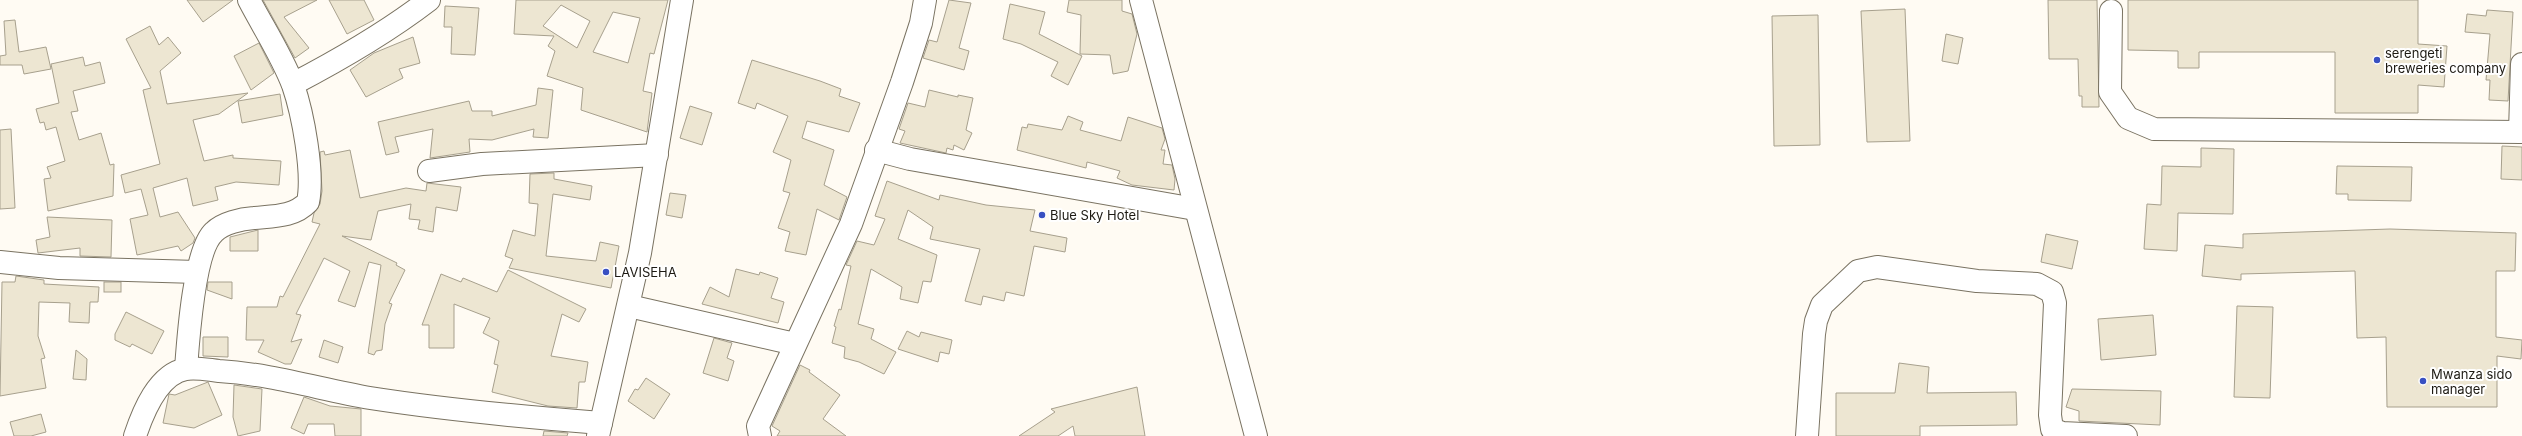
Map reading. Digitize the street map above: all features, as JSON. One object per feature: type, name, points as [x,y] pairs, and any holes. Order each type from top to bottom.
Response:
[{"type":"street","points":[[186,369],[189,329],[198,272],[212,233],[221,226],[249,218],[291,214],[308,202],[310,177],[304,131],[293,84],[249,0]]},
{"type":"street","points":[[293,84],[341,59],[390,30],[429,0]]},
{"type":"street","points":[[135,436],[148,407],[164,380],[186,369],[270,377],[370,398],[600,429],[629,306],[657,155],[682,0]]},
{"type":"street","points":[[760,436],[758,426],[851,224],[921,23],[925,0]]},
{"type":"street","points":[[1141,0],[1256,436]]},
{"type":"street","points":[[2111,11],[2110,92],[2128,118],[2154,129],[2521,132],[2522,64]]},
{"type":"street","points":[[876,150],[910,159],[1195,209]]},
{"type":"street","points":[[429,171],[489,164],[657,155]]},
{"type":"street","points":[[0,262],[59,268],[198,272]]},
{"type":"street","points":[[1807,436],[1814,334],[1820,310],[1837,289],[1858,271],[1877,267],[1977,281],[2037,284],[2052,292],[2055,303],[2050,415],[2052,429],[2062,433],[2126,436]]},
{"type":"street","points":[[629,306],[795,344]]},
{"type":"building","points":[[187,0],[233,0],[203,22]]},
{"type":"building","points":[[263,0],[317,0],[284,17],[309,48],[295,58]]},
{"type":"building","points":[[329,0],[364,0],[374,20],[347,34]]},
{"type":"building","points":[[516,0],[668,0],[654,54],[650,53],[643,91],[652,93],[647,132],[581,110],[583,88],[547,76],[555,51],[548,46],[554,36],[514,34]],"holes":[[[561,5],[590,21],[577,48],[543,26]],[[613,12],[640,18],[628,63],[593,52]]]},
{"type":"building","points":[[949,0],[971,3],[959,48],[969,51],[964,70],[923,58],[929,40],[937,42]]},
{"type":"building","points":[[1069,0],[1122,0],[1122,11],[1132,14],[1137,34],[1128,71],[1113,74],[1110,55],[1080,54],[1081,15],[1067,12]]},
{"type":"building","points":[[2048,0],[2097,0],[2099,107],[2082,107],[2082,96],[2079,96],[2078,59],[2049,59]]},
{"type":"building","name":"serengeti breweries company","points":[[2128,0],[2418,0],[2418,44],[2447,46],[2444,87],[2418,85],[2418,113],[2335,113],[2335,52],[2199,52],[2199,68],[2178,68],[2178,51],[2128,50]]},
{"type":"building","points":[[1010,4],[1045,12],[1039,34],[1082,56],[1068,85],[1051,76],[1058,62],[1021,44],[1003,39]]},
{"type":"building","points":[[445,6],[479,8],[475,55],[451,54],[452,27],[444,27]]},
{"type":"building","points":[[1905,9],[1910,141],[1867,142],[1861,11]]},
{"type":"building","points":[[2487,10],[2513,12],[2508,101],[2489,100],[2490,80],[2486,80],[2490,34],[2465,32],[2467,14],[2486,16]]},
{"type":"building","points":[[1818,15],[1820,145],[1774,146],[1772,16]]},
{"type":"building","points":[[15,20],[19,52],[46,47],[51,69],[24,74],[22,65],[0,65],[0,56],[6,55],[4,21]]},
{"type":"building","points":[[150,26],[159,45],[168,37],[181,53],[160,71],[167,104],[248,93],[219,114],[193,120],[204,161],[233,155],[233,158],[281,161],[279,185],[236,182],[215,187],[218,200],[193,206],[187,178],[153,188],[160,217],[178,212],[195,238],[193,243],[181,251],[178,246],[137,255],[130,219],[148,215],[141,189],[125,193],[121,175],[160,164],[143,90],[151,88],[126,39]]},
{"type":"building","points":[[1946,34],[1963,38],[1958,64],[1942,61]]},
{"type":"building","points":[[413,37],[420,63],[399,69],[403,78],[366,97],[350,70],[374,53]]},
{"type":"building","points":[[259,43],[274,73],[251,90],[234,56]]},
{"type":"building","points":[[83,57],[85,66],[100,62],[105,83],[73,91],[78,111],[71,112],[79,140],[101,133],[110,165],[114,164],[113,196],[48,211],[44,179],[51,178],[47,167],[65,161],[56,127],[46,130],[44,122],[40,123],[36,109],[59,103],[51,64]]},
{"type":"building","points":[[752,60],[841,89],[839,96],[860,103],[849,132],[807,121],[802,138],[834,150],[824,185],[847,197],[839,220],[817,209],[806,255],[785,251],[790,232],[778,228],[790,193],[783,191],[791,160],[773,152],[788,116],[757,103],[755,109],[738,103]]},
{"type":"building","points":[[538,88],[553,90],[548,138],[533,137],[534,129],[492,140],[469,139],[470,152],[430,158],[433,129],[395,137],[399,152],[386,155],[378,122],[469,101],[472,111],[492,111],[492,116],[536,105]]},
{"type":"building","points":[[929,90],[958,97],[958,95],[973,98],[966,130],[972,133],[964,150],[954,145],[953,150],[947,148],[946,153],[900,143],[905,131],[899,129],[908,103],[925,107]]},
{"type":"building","points":[[280,94],[283,115],[242,123],[238,101]]},
{"type":"building","points":[[690,106],[712,113],[702,145],[680,138]]},
{"type":"building","points":[[1068,116],[1083,122],[1080,130],[1121,141],[1128,117],[1162,128],[1165,139],[1161,150],[1165,150],[1163,164],[1172,165],[1175,179],[1174,190],[1132,185],[1117,178],[1120,171],[1087,162],[1086,168],[1017,150],[1022,127],[1027,128],[1028,124],[1062,130]]},
{"type":"building","points":[[11,129],[15,208],[0,209],[0,130]]},
{"type":"building","points":[[2502,146],[2522,147],[2522,180],[2501,179]]},
{"type":"building","points":[[2201,148],[2234,149],[2233,214],[2178,213],[2177,251],[2144,249],[2147,204],[2161,205],[2162,166],[2201,167]]},
{"type":"building","points":[[350,150],[360,198],[406,188],[426,191],[427,183],[461,187],[457,211],[436,207],[433,232],[418,229],[420,220],[409,219],[411,204],[378,211],[371,240],[342,236],[397,263],[396,265],[405,270],[389,303],[392,304],[385,324],[382,350],[376,351],[374,355],[368,353],[381,265],[369,262],[355,307],[338,301],[350,271],[324,258],[296,314],[301,315],[291,342],[302,339],[291,364],[285,364],[258,352],[264,340],[246,340],[247,307],[277,307],[280,296],[283,297],[320,224],[312,222],[314,213],[320,204],[322,191],[320,152],[324,151],[325,155]]},
{"type":"building","points":[[2337,166],[2412,167],[2411,201],[2348,200],[2348,194],[2336,194]]},
{"type":"building","points":[[554,173],[554,179],[592,186],[590,200],[553,194],[546,256],[596,261],[600,242],[619,246],[611,288],[509,268],[513,259],[505,256],[513,230],[535,236],[538,204],[529,203],[530,174]]},
{"type":"building","points":[[887,181],[939,200],[940,195],[986,205],[1035,210],[1030,231],[1067,238],[1065,252],[1034,246],[1024,296],[1006,292],[1004,301],[983,296],[981,305],[965,301],[980,249],[930,239],[933,227],[908,210],[898,239],[937,255],[931,282],[923,281],[918,303],[900,299],[902,287],[871,269],[858,324],[874,329],[871,339],[896,352],[884,374],[859,362],[844,358],[845,347],[832,343],[836,327],[834,326],[839,309],[841,310],[851,266],[846,265],[857,241],[874,245],[885,219],[875,216]]},
{"type":"building","points":[[670,193],[686,195],[682,218],[666,215]]},
{"type":"building","points":[[47,217],[112,220],[111,257],[80,256],[80,248],[38,253],[36,240],[50,237]]},
{"type":"building","points":[[2390,229],[2516,233],[2515,271],[2496,271],[2496,337],[2522,340],[2521,359],[2497,356],[2497,407],[2387,407],[2386,337],[2357,338],[2355,271],[2241,274],[2241,280],[2202,276],[2205,245],[2243,248],[2243,234]]},
{"type":"building","points":[[258,230],[258,251],[230,251],[230,237]]},
{"type":"building","points":[[2046,234],[2078,241],[2072,269],[2041,262]]},
{"type":"building","points":[[736,269],[759,275],[760,272],[778,278],[771,298],[784,302],[778,323],[702,304],[710,287],[729,297]]},
{"type":"building","points":[[508,270],[586,309],[579,322],[562,314],[551,356],[588,362],[585,382],[579,382],[577,408],[548,406],[492,392],[498,365],[494,364],[499,341],[483,333],[490,318],[454,304],[454,348],[429,348],[429,325],[422,325],[441,274],[461,282],[463,278],[497,292]]},
{"type":"building","points":[[16,276],[44,280],[44,284],[99,287],[98,302],[90,302],[89,323],[69,322],[70,303],[39,302],[38,336],[45,358],[41,359],[46,388],[0,396],[2,282],[15,282]]},
{"type":"building","points":[[104,282],[121,282],[121,292],[104,292]]},
{"type":"building","points":[[208,282],[232,282],[232,299],[207,290]]},
{"type":"building","points":[[2237,306],[2273,307],[2270,398],[2234,397]]},
{"type":"building","points":[[126,312],[164,331],[152,354],[132,344],[130,347],[115,340],[115,334]]},
{"type":"building","points":[[2153,315],[2156,355],[2101,360],[2098,319]]},
{"type":"building","points":[[907,331],[919,337],[921,332],[952,340],[949,354],[940,352],[938,362],[898,349]]},
{"type":"building","points":[[203,337],[228,337],[228,357],[203,356]]},
{"type":"building","points":[[714,338],[732,343],[727,358],[734,361],[728,381],[703,373]]},
{"type":"building","points":[[324,340],[343,347],[338,363],[319,357]]},
{"type":"building","points":[[76,350],[87,359],[86,380],[73,379]]},
{"type":"building","points":[[1899,363],[1929,367],[1927,393],[2016,392],[2017,425],[1920,426],[1920,436],[1836,436],[1836,393],[1895,393]]},
{"type":"building","points":[[800,365],[810,370],[809,372],[840,395],[823,419],[846,436],[777,436],[780,431],[772,426]]},
{"type":"building","points":[[646,378],[670,394],[654,419],[628,401],[635,389],[638,390]]},
{"type":"building","points":[[208,382],[222,415],[194,428],[163,423],[169,394],[175,395]]},
{"type":"building","points":[[234,385],[262,389],[260,431],[238,436],[233,417]]},
{"type":"building","points":[[1137,387],[1145,436],[1075,436],[1073,426],[1058,436],[1019,436],[1055,412],[1051,409]]},
{"type":"building","points":[[2072,389],[2161,391],[2160,425],[2079,421],[2079,411],[2066,407]]},
{"type":"building","points":[[304,397],[330,406],[361,409],[361,436],[335,436],[334,424],[308,424],[304,434],[291,428]]},
{"type":"building","points":[[41,414],[46,432],[31,436],[14,436],[10,422]]},
{"type":"building","points":[[544,431],[568,433],[567,436],[543,436]]},
{"type":"place","name":"serengeti breweries company","points":[[2377,60]]},
{"type":"place","name":"Blue Sky Hotel","points":[[1042,215]]},
{"type":"place","name":"LAVISEHA","points":[[606,272]]},
{"type":"place","name":"Mwanza sido manager","points":[[2423,381]]}]
